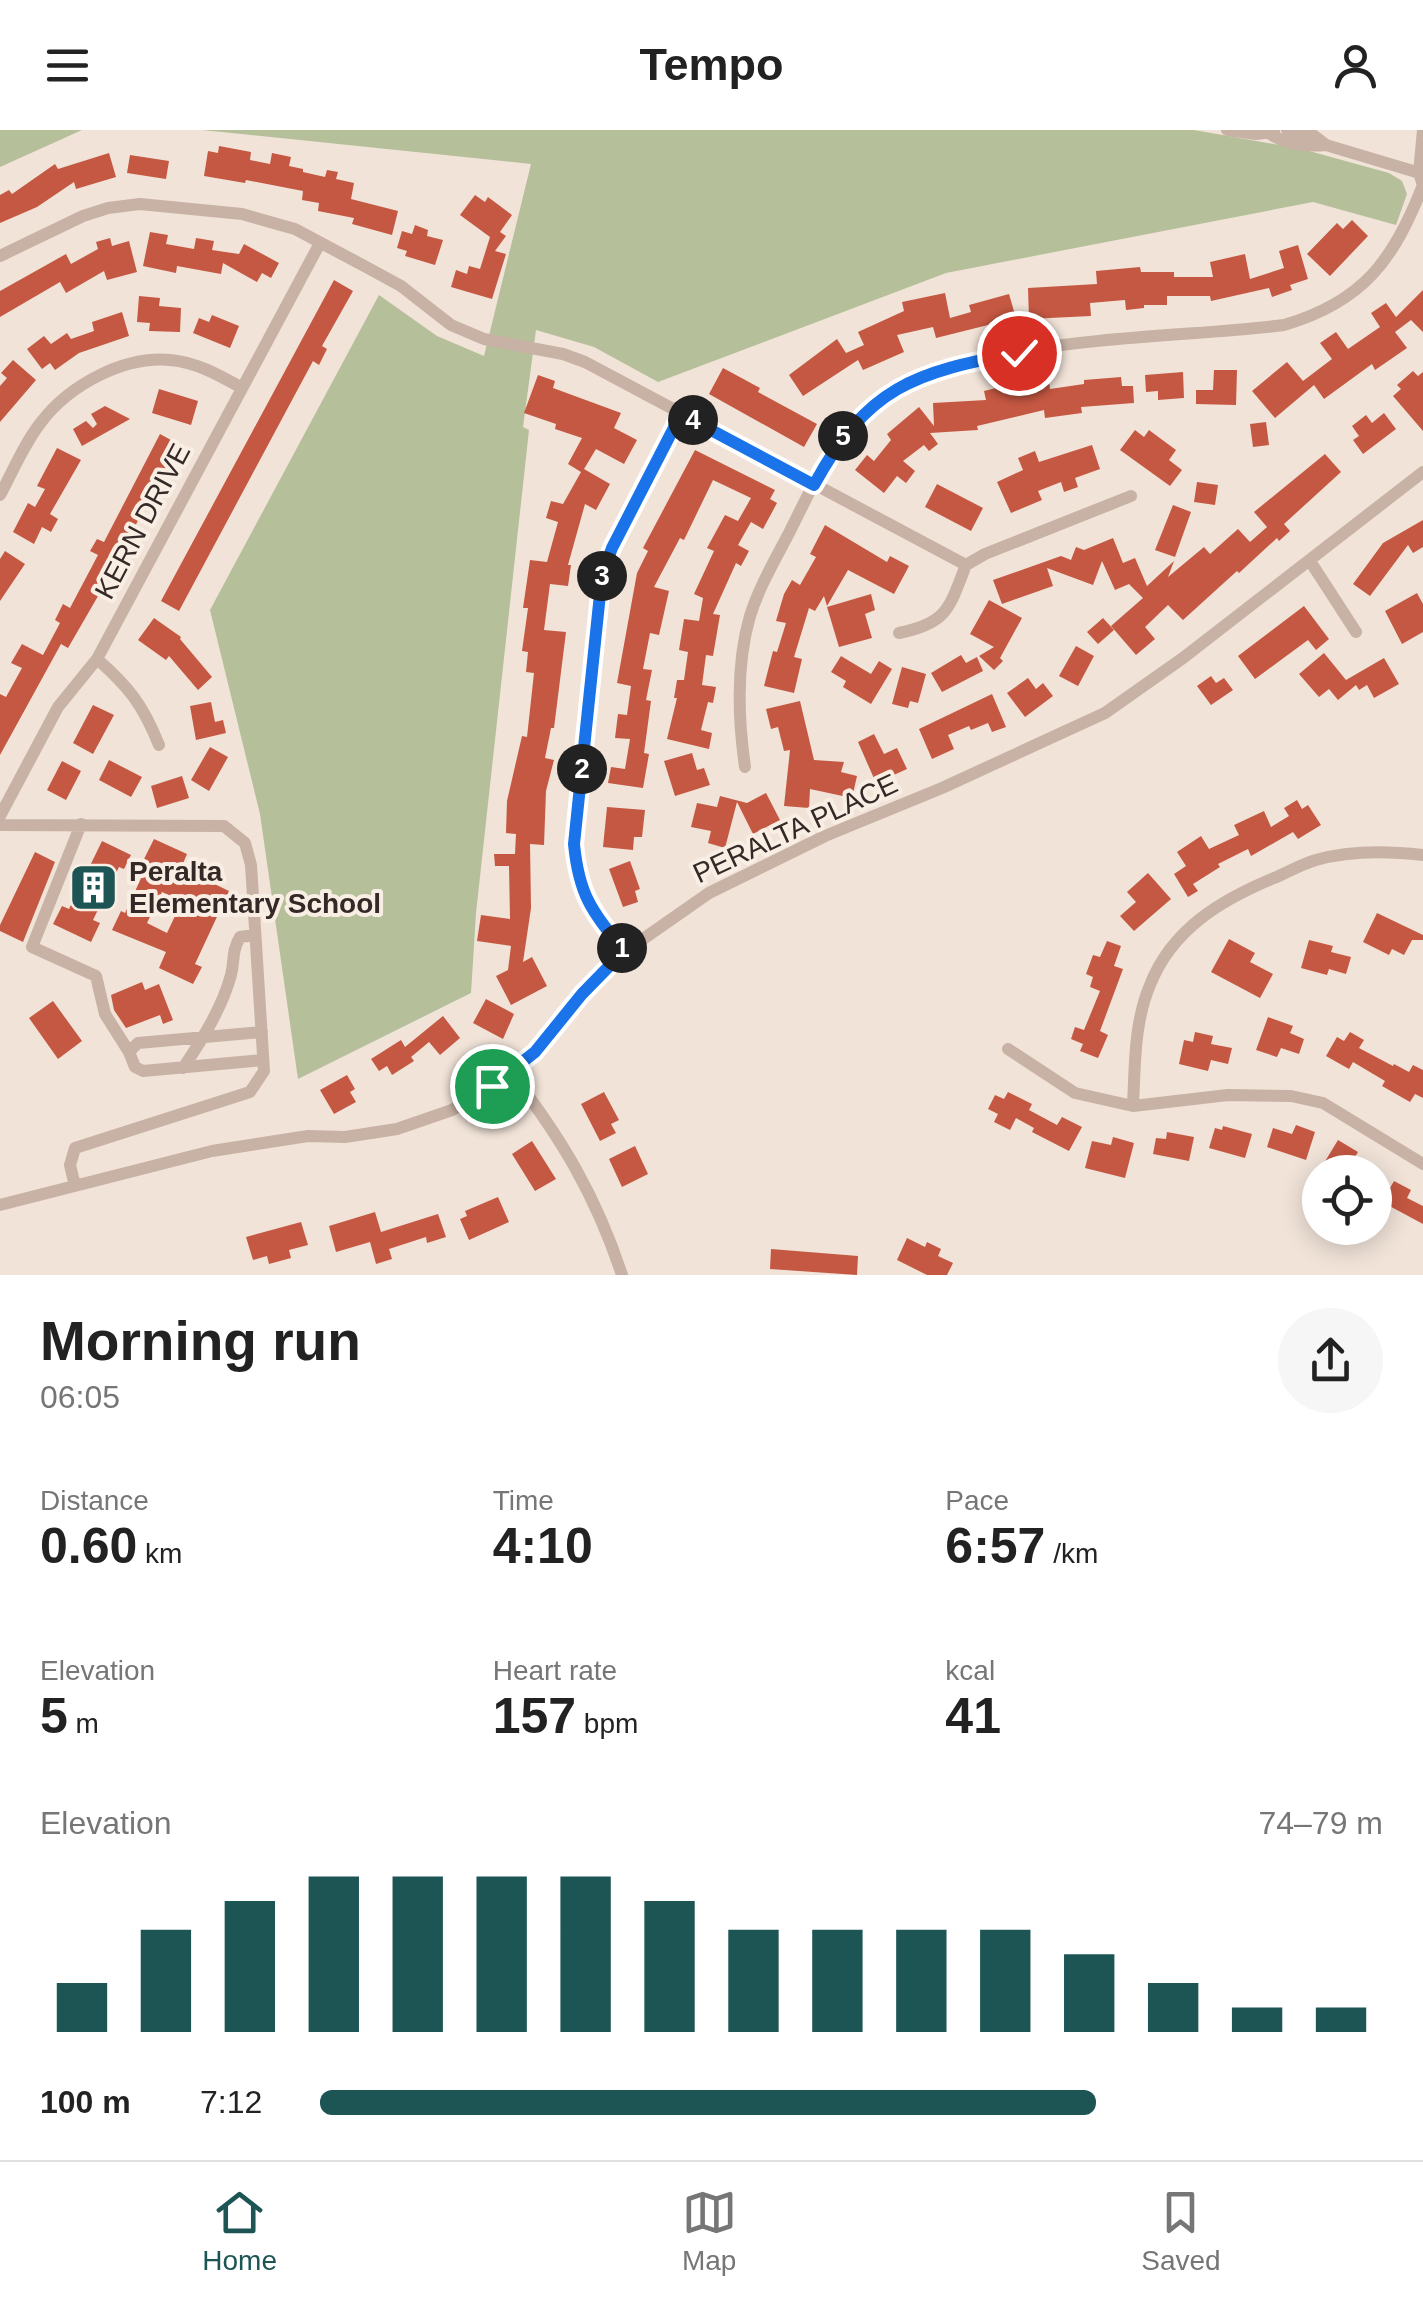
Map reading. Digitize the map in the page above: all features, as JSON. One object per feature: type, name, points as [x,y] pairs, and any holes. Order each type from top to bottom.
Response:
[{"type":"street","points":[[1227,130],[1279,131],[1287,143],[1326,145],[1421,174]]},
{"type":"street","points":[[745,767],[739,724],[750,618],[759,591],[814,485],[852,424],[883,397],[918,377],[1019,353],[1284,326],[1318,314],[1357,290],[1395,248],[1423,186],[1423,130]]},
{"type":"street","points":[[0,256],[83,216],[140,204],[242,214],[296,229],[401,286],[451,326],[484,340],[574,358],[966,565]]},
{"type":"street","name":"KERN DRIVE","points":[[0,816],[58,707],[97,659],[320,243]]},
{"type":"street","points":[[0,495],[52,408],[68,394],[108,372],[145,360],[170,360],[194,365],[242,388]]},
{"type":"street","points":[[624,951],[584,897],[576,857],[595,630],[602,575],[612,548],[681,414]]},
{"type":"street","name":"PERALTA PLACE","points":[[0,1205],[258,1142],[308,1136],[345,1137],[397,1128],[452,1110],[510,1072],[545,1041],[582,994],[624,951],[709,892],[1104,713],[1310,562],[1423,472]]},
{"type":"street","points":[[900,632],[922,628],[942,616],[966,565],[1131,496]]},
{"type":"street","points":[[1310,562],[1356,632]]},
{"type":"street","points":[[97,659],[130,688],[159,745]]},
{"type":"street","points":[[81,824],[32,947],[96,976],[105,1014],[135,1067],[143,1071],[263,1060]]},
{"type":"street","points":[[0,825],[224,826],[245,843],[251,865],[264,1070],[250,1092],[75,1148],[70,1165],[75,1186]]},
{"type":"street","points":[[1133,1106],[1138,1024],[1150,983],[1174,942],[1204,913],[1244,890],[1317,860],[1388,851],[1423,855]]},
{"type":"street","points":[[183,1068],[204,1038],[232,973],[232,952],[240,938],[255,936]]},
{"type":"street","points":[[129,1052],[138,1043],[262,1032]]},
{"type":"street","points":[[1008,1049],[1074,1093],[1133,1106],[1228,1095],[1291,1096],[1323,1102],[1423,1164]]},
{"type":"street","points":[[510,1072],[574,1161],[605,1224],[622,1275]]},
{"type":"green space","points":[[0,130],[82,130],[0,167]]},
{"type":"green space","points":[[202,130],[1194,130],[1302,149],[1389,173],[1402,181],[1407,194],[1396,225],[1313,202],[946,273],[658,382],[594,347],[536,330],[523,427],[529,430],[476,913],[471,993],[298,1079],[260,814],[210,610],[379,295],[437,336],[484,356],[531,164]]},
{"type":"building","points":[[219,146],[251,152],[250,160],[270,164],[272,153],[291,157],[289,166],[325,177],[327,170],[338,172],[336,179],[354,183],[351,199],[398,211],[392,235],[352,224],[354,218],[318,211],[319,203],[302,200],[303,191],[204,176],[208,151],[218,153]]},
{"type":"building","points":[[109,153],[116,177],[76,189],[74,182],[37,207],[0,223],[0,195],[9,190],[12,194],[55,164],[58,169]]},
{"type":"building","points":[[130,155],[169,161],[166,179],[127,173]]},
{"type":"building","points":[[475,195],[485,202],[488,197],[512,215],[500,232],[506,236],[495,251],[506,254],[492,299],[451,287],[456,270],[467,274],[469,266],[480,269],[490,237],[460,215]]},
{"type":"building","points":[[1352,220],[1368,236],[1330,276],[1307,254],[1337,223],[1343,229]]},
{"type":"building","points":[[415,225],[428,230],[427,236],[443,240],[435,265],[405,256],[407,251],[397,248],[402,231],[412,234]]},
{"type":"building","points":[[150,232],[168,235],[166,244],[194,249],[196,238],[214,241],[212,250],[239,254],[244,244],[279,263],[271,278],[262,273],[257,282],[223,263],[221,274],[177,266],[176,273],[143,266]]},
{"type":"building","points":[[110,238],[112,246],[129,241],[137,272],[107,280],[104,271],[66,293],[60,282],[0,317],[0,291],[66,254],[71,264],[98,249],[96,242]]},
{"type":"building","points":[[1298,245],[1308,279],[1272,297],[1269,288],[1211,301],[1210,296],[1167,296],[1167,305],[1126,310],[1125,300],[1090,303],[1091,316],[1029,319],[1028,288],[1097,284],[1096,271],[1140,267],[1141,272],[1174,272],[1174,277],[1213,277],[1210,262],[1245,254],[1250,279],[1284,268],[1279,251]]},
{"type":"building","points":[[334,280],[353,291],[322,346],[327,349],[319,365],[313,361],[179,611],[161,601]]},
{"type":"building","points":[[1423,290],[1423,332],[1411,320],[1395,332],[1407,348],[1375,370],[1372,364],[1324,399],[1314,385],[1275,418],[1252,391],[1287,362],[1303,381],[1332,359],[1320,343],[1336,332],[1348,349],[1380,327],[1371,313],[1386,303],[1396,317]]},
{"type":"building","points":[[945,293],[950,318],[971,312],[969,305],[1009,294],[1016,318],[936,338],[933,327],[897,335],[904,352],[863,370],[858,360],[803,396],[789,375],[837,339],[846,353],[864,345],[858,332],[904,311],[902,302]]},
{"type":"building","points":[[139,296],[160,298],[159,306],[181,308],[180,332],[149,331],[150,323],[137,322]]},
{"type":"building","points":[[122,312],[129,336],[79,353],[55,370],[50,363],[42,369],[27,349],[44,336],[51,344],[67,333],[71,339],[94,331],[92,322]]},
{"type":"building","points":[[212,315],[239,326],[230,348],[193,333],[199,318],[209,322]]},
{"type":"building","points":[[13,360],[36,380],[0,422],[0,386],[7,378],[1,373]]},
{"type":"building","points":[[723,368],[817,424],[804,447],[709,394]]},
{"type":"building","points":[[1214,370],[1237,370],[1236,405],[1196,404],[1196,390],[1213,390]]},
{"type":"building","points":[[1413,371],[1418,376],[1423,372],[1423,431],[1393,396],[1401,389],[1397,385]]},
{"type":"building","points":[[1183,372],[1184,398],[1158,400],[1158,391],[1146,392],[1145,375]]},
{"type":"building","points":[[538,375],[555,381],[553,388],[621,413],[614,428],[637,440],[624,464],[596,449],[584,469],[610,484],[596,510],[585,504],[568,565],[568,586],[550,584],[544,630],[566,632],[554,728],[545,758],[554,760],[546,791],[544,845],[530,844],[531,908],[523,962],[532,957],[547,986],[511,1005],[496,976],[508,970],[511,946],[477,941],[481,915],[510,919],[509,866],[495,866],[494,854],[515,854],[516,834],[506,833],[507,801],[522,736],[527,737],[534,673],[526,672],[528,652],[522,651],[530,560],[547,562],[558,522],[546,518],[551,501],[563,504],[581,472],[568,464],[582,438],[524,413]]},
{"type":"building","points":[[1121,377],[1122,386],[1133,386],[1134,403],[1081,407],[1082,413],[1045,418],[1044,410],[977,426],[978,430],[930,433],[938,444],[929,451],[924,445],[903,461],[915,471],[906,483],[897,476],[884,493],[855,470],[867,455],[874,461],[891,440],[887,434],[919,407],[934,426],[933,403],[986,400],[984,391],[1017,383],[1049,380],[1050,389],[1084,384],[1084,380]]},
{"type":"building","points":[[159,389],[198,401],[191,425],[152,413]]},
{"type":"building","points":[[105,406],[130,419],[82,446],[73,429],[86,421],[93,428],[97,424],[91,414]]},
{"type":"building","points":[[1384,413],[1396,429],[1363,454],[1353,440],[1359,436],[1352,426],[1366,415],[1372,423]]},
{"type":"building","points":[[1266,422],[1269,445],[1253,447],[1250,424]]},
{"type":"building","points":[[1135,430],[1144,437],[1149,430],[1176,450],[1169,460],[1182,470],[1170,486],[1120,450]]},
{"type":"building","points":[[160,434],[180,445],[68,648],[61,644],[0,755],[0,694],[6,697],[22,668],[11,663],[22,644],[43,655],[60,623],[55,620],[63,604],[70,608],[98,555],[90,551],[97,539],[104,542]]},
{"type":"building","points":[[1092,445],[1100,469],[1075,478],[1078,487],[1064,492],[1061,482],[1038,491],[1042,500],[1011,513],[997,482],[1023,470],[1018,458],[1035,451],[1039,462]]},
{"type":"building","points":[[57,448],[81,460],[50,514],[58,519],[51,532],[42,527],[34,544],[13,532],[28,503],[35,507],[45,489],[37,486]]},
{"type":"building","points":[[695,450],[775,490],[770,499],[777,503],[763,529],[751,522],[738,545],[749,551],[741,566],[736,563],[713,614],[720,615],[713,656],[706,655],[702,685],[716,687],[701,730],[712,733],[709,749],[667,739],[677,698],[677,680],[684,680],[688,652],[679,650],[684,619],[699,621],[703,598],[694,594],[714,551],[707,548],[725,515],[738,521],[751,498],[713,480],[684,540],[680,538],[654,587],[669,591],[659,635],[650,633],[643,669],[652,670],[646,700],[651,701],[643,788],[608,783],[611,767],[625,769],[630,739],[615,738],[618,714],[627,715],[631,686],[617,683],[637,573],[648,551],[643,548]]},
{"type":"building","points":[[1325,454],[1341,472],[1284,524],[1290,531],[1237,571],[1183,620],[1168,605],[1145,627],[1155,639],[1136,655],[1111,626],[1143,598],[1129,584],[1115,590],[1102,561],[1093,585],[1047,568],[1053,586],[1002,604],[993,580],[1061,556],[1071,560],[1076,547],[1084,550],[1113,538],[1123,563],[1135,558],[1147,586],[1174,561],[1168,577],[1204,547],[1210,554],[1238,529],[1250,542],[1267,527],[1254,512]]},
{"type":"building","points":[[1197,482],[1218,485],[1215,505],[1194,502]]},
{"type":"building","points":[[937,484],[983,508],[971,531],[925,507]]},
{"type":"building","points":[[1173,505],[1191,512],[1175,557],[1155,550]]},
{"type":"building","points":[[1423,520],[1423,547],[1413,553],[1408,545],[1370,596],[1353,584],[1383,543]]},
{"type":"building","points":[[825,525],[887,562],[890,556],[909,566],[894,594],[848,570],[827,606],[824,596],[815,611],[809,608],[794,657],[802,659],[794,693],[764,686],[773,651],[777,652],[786,623],[776,621],[784,594],[792,580],[800,585],[816,557],[810,554]]},
{"type":"building","points":[[5,551],[25,564],[0,601],[0,559]]},
{"type":"building","points":[[1417,593],[1423,604],[1423,632],[1402,644],[1385,611]]},
{"type":"building","points":[[871,594],[875,610],[865,614],[872,638],[839,647],[827,607]]},
{"type":"building","points":[[989,600],[1022,618],[1000,658],[1003,661],[994,670],[979,656],[994,647],[970,634]]},
{"type":"building","points":[[1304,606],[1329,639],[1316,650],[1308,640],[1255,679],[1238,656]]},
{"type":"building","points":[[154,618],[181,637],[212,677],[198,690],[169,656],[166,660],[138,640]]},
{"type":"building","points":[[1103,618],[1114,630],[1098,644],[1087,632]]},
{"type":"building","points":[[1076,646],[1094,656],[1078,686],[1059,676]]},
{"type":"building","points":[[1324,653],[1346,680],[1384,658],[1399,684],[1374,698],[1367,685],[1359,690],[1356,685],[1338,700],[1329,689],[1319,697],[1299,674]]},
{"type":"building","points":[[961,655],[966,663],[977,657],[983,671],[942,692],[931,673]]},
{"type":"building","points":[[841,656],[871,674],[879,661],[892,669],[871,704],[843,687],[846,681],[831,672]]},
{"type":"building","points":[[902,667],[926,674],[918,703],[910,701],[908,708],[892,704]]},
{"type":"building","points":[[1211,676],[1216,683],[1224,678],[1233,690],[1211,705],[1197,686]]},
{"type":"building","points":[[1028,678],[1036,689],[1043,683],[1053,696],[1025,717],[1007,693]]},
{"type":"building","points":[[992,694],[1006,727],[992,732],[988,723],[948,735],[954,749],[932,759],[919,729]]},
{"type":"building","points":[[800,701],[814,760],[844,762],[841,772],[857,776],[852,798],[810,789],[809,808],[784,806],[790,750],[784,751],[778,727],[771,729],[766,709]]},
{"type":"building","points":[[211,702],[215,722],[223,720],[226,733],[196,740],[190,706]]},
{"type":"building","points":[[93,705],[114,715],[93,754],[73,743]]},
{"type":"building","points":[[874,734],[884,754],[897,748],[907,769],[876,783],[858,742]]},
{"type":"building","points":[[210,747],[228,757],[209,791],[191,780]]},
{"type":"building","points":[[692,753],[697,770],[704,768],[710,785],[675,796],[664,761]]},
{"type":"building","points":[[109,760],[142,777],[131,797],[99,780]]},
{"type":"building","points":[[62,761],[81,771],[66,800],[47,790]]},
{"type":"building","points":[[182,776],[189,798],[157,808],[151,786]]},
{"type":"building","points":[[766,793],[780,820],[753,834],[737,802],[725,848],[708,843],[711,831],[691,827],[697,803],[717,807],[720,796],[747,803]]},
{"type":"building","points":[[1297,800],[1302,809],[1308,805],[1321,825],[1298,839],[1293,832],[1251,856],[1248,849],[1218,864],[1220,867],[1193,884],[1198,891],[1188,897],[1174,874],[1186,866],[1177,852],[1201,836],[1209,849],[1239,835],[1234,825],[1264,811],[1271,827],[1289,816],[1284,808]]},
{"type":"building","points":[[607,807],[645,810],[642,837],[634,837],[633,850],[603,847]]},
{"type":"building","points":[[154,839],[187,854],[181,868],[229,891],[195,964],[202,967],[193,984],[159,968],[166,952],[112,930],[121,911],[125,913],[149,861],[144,859]],"holes":[[[162,892],[182,901],[167,933],[147,923]]]},
{"type":"building","name":"Peralta Elementary School","points":[[102,841],[131,855],[124,869],[119,867],[93,920],[100,923],[91,942],[53,924],[62,906],[69,909]]},
{"type":"building","name":"Peralta Elementary School","points":[[35,852],[55,862],[23,942],[0,931],[0,925]]},
{"type":"building","points":[[630,861],[640,889],[635,891],[638,902],[623,907],[609,869]]},
{"type":"building","points":[[1148,873],[1171,899],[1134,931],[1120,916],[1136,902],[1127,892]]},
{"type":"building","points":[[1377,913],[1423,935],[1423,940],[1412,940],[1404,955],[1392,949],[1389,955],[1363,942]]},
{"type":"building","points":[[1229,939],[1255,953],[1250,962],[1273,974],[1260,998],[1211,972]]},
{"type":"building","points":[[1309,940],[1333,946],[1331,952],[1351,957],[1346,974],[1329,969],[1327,975],[1301,968]]},
{"type":"building","points":[[1107,941],[1121,946],[1114,966],[1123,969],[1100,1031],[1108,1035],[1098,1058],[1080,1051],[1083,1044],[1071,1039],[1075,1027],[1084,1030],[1100,991],[1090,987],[1093,977],[1086,974],[1093,955],[1100,957]]},
{"type":"building","name":"Peralta Elementary School","points":[[142,982],[145,990],[159,984],[173,1020],[163,1024],[160,1015],[126,1028],[114,1010],[111,995]]},
{"type":"building","points":[[486,999],[514,1014],[503,1039],[473,1023]]},
{"type":"building","points":[[53,1001],[82,1041],[58,1059],[29,1018]]},
{"type":"building","points":[[443,1016],[460,1038],[440,1055],[429,1042],[411,1057],[414,1061],[392,1075],[387,1066],[379,1071],[371,1059],[401,1040],[405,1047]]},
{"type":"building","points":[[1268,1017],[1293,1026],[1290,1033],[1304,1039],[1299,1054],[1281,1048],[1277,1057],[1256,1050]]},
{"type":"building","points":[[1195,1032],[1213,1036],[1211,1044],[1232,1048],[1228,1064],[1211,1060],[1208,1071],[1179,1064],[1184,1040],[1193,1042]]},
{"type":"building","points":[[1350,1032],[1364,1040],[1359,1048],[1393,1066],[1409,1072],[1413,1065],[1423,1070],[1423,1098],[1415,1094],[1410,1102],[1353,1062],[1349,1069],[1326,1056],[1337,1037],[1344,1041]]},
{"type":"building","points":[[347,1075],[355,1089],[350,1092],[356,1102],[334,1114],[320,1090]]},
{"type":"building","points":[[604,1092],[619,1120],[611,1124],[616,1133],[600,1141],[581,1104]]},
{"type":"building","points":[[1008,1092],[1032,1104],[1029,1110],[1057,1125],[1062,1117],[1082,1127],[1069,1151],[1032,1132],[1034,1128],[1016,1118],[1010,1130],[994,1122],[998,1114],[988,1109],[995,1095],[1004,1099]]},
{"type":"building","points":[[1296,1125],[1315,1132],[1308,1155],[1302,1155],[1302,1159],[1267,1147],[1273,1128],[1292,1134]]},
{"type":"building","points":[[1223,1126],[1252,1134],[1245,1158],[1209,1148],[1215,1128],[1222,1130]]},
{"type":"building","points":[[1167,1132],[1194,1137],[1189,1161],[1153,1154],[1156,1138],[1166,1139]]},
{"type":"building","points":[[1113,1137],[1134,1143],[1125,1178],[1085,1168],[1092,1141],[1111,1145]]},
{"type":"building","points":[[1338,1140],[1358,1152],[1356,1155],[1329,1155]]},
{"type":"building","points":[[532,1141],[556,1179],[535,1191],[512,1154]]},
{"type":"building","points":[[635,1146],[648,1174],[622,1187],[609,1159]]},
{"type":"building","points":[[1394,1181],[1411,1190],[1407,1198],[1423,1206],[1423,1224],[1392,1207]]},
{"type":"building","points":[[498,1197],[509,1222],[469,1240],[460,1219],[467,1216],[465,1211]]},
{"type":"building","points":[[375,1212],[381,1232],[438,1214],[446,1237],[427,1243],[426,1237],[389,1249],[392,1259],[376,1264],[370,1242],[336,1252],[329,1226]]},
{"type":"building","points":[[301,1222],[308,1245],[289,1250],[291,1258],[269,1264],[267,1256],[253,1260],[246,1237]]},
{"type":"building","points":[[907,1238],[925,1247],[927,1242],[941,1249],[938,1256],[953,1263],[947,1275],[927,1275],[897,1260]]},
{"type":"building","points":[[771,1249],[858,1256],[857,1275],[770,1269]]},
{"type":"place","name":"Peralta Elementary School","points":[[94,887]]},
{"type":"route","points":[[492,1086],[535,1052],[582,994],[624,951],[584,897],[574,844],[595,630],[602,575],[612,548],[681,414],[814,485],[852,424],[900,386],[939,370],[1019,353]]}]
